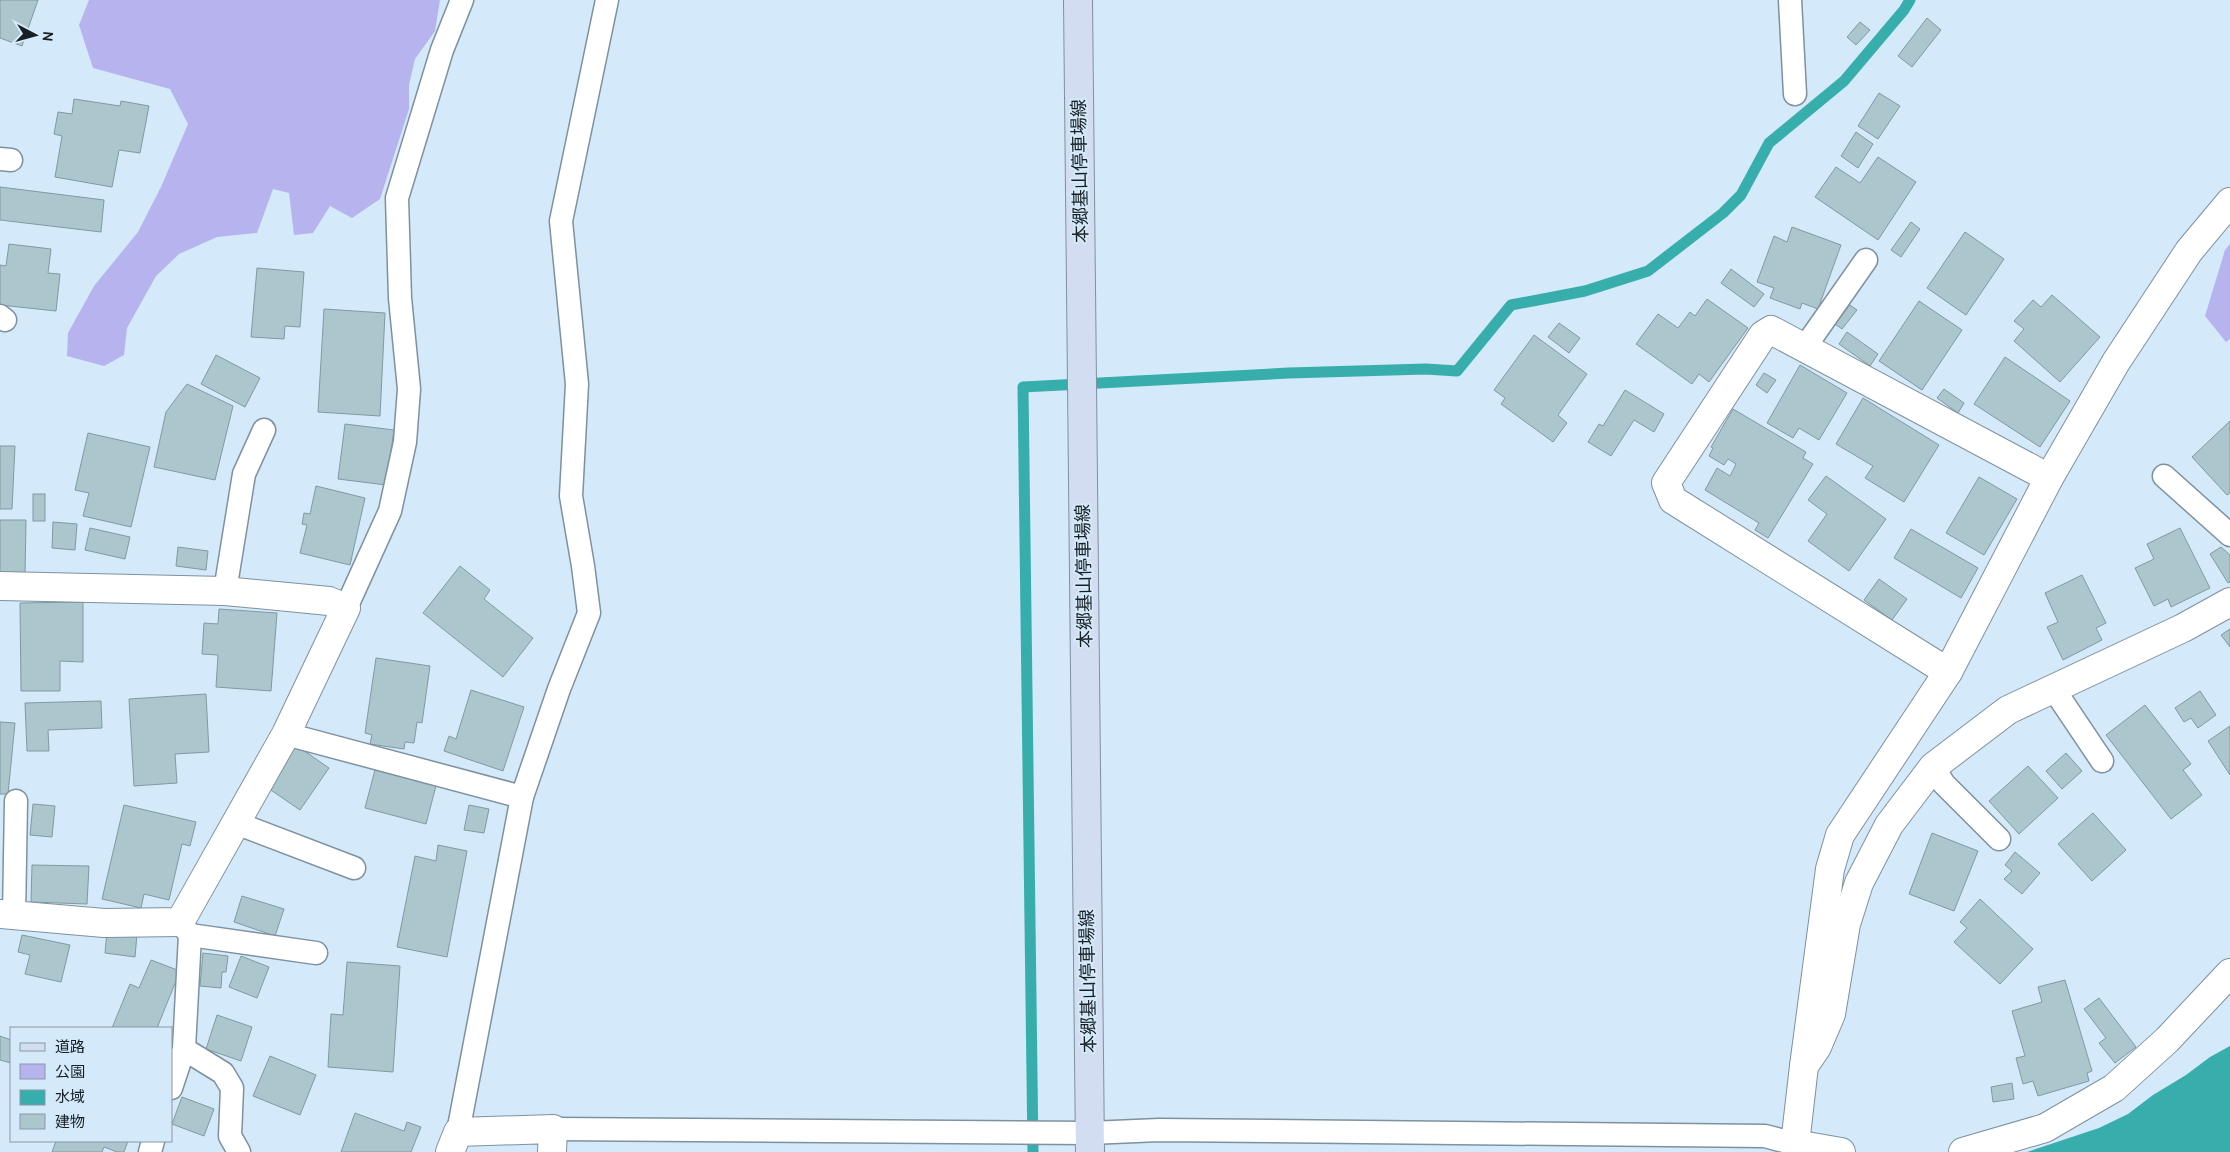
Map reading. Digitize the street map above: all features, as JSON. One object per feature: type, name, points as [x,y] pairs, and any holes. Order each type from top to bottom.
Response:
[{"type":"main road","name":"本郷基山停車場線","points":[[1078,0],[1090,1142]]},
{"type":"street","points":[[1841,1152],[1795,1144],[1830,869],[1840,835],[1948,672],[2049,478],[2116,362],[2189,251],[2230,202]]},
{"type":"street","points":[[1948,672],[1673,500],[1666,483],[1763,335],[1771,330],[2049,478]]},
{"type":"street","points":[[0,586],[225,591],[329,601],[346,608],[286,734],[236,823],[185,928],[7,915]]},
{"type":"street","points":[[1804,1066],[1818,1047],[1831,1014],[1846,924],[1859,883],[1889,826],[1933,767],[2008,710],[2183,628],[2230,602]]},
{"type":"street","points":[[1963,1152],[2045,1128],[2114,1088],[2168,1040],[2230,973]]},
{"type":"street","points":[[454,1142],[552,1141]]},
{"type":"lane","points":[[346,608],[390,511],[405,442],[409,389],[400,298],[397,198],[442,50],[462,0]]},
{"type":"lane","points":[[454,1142],[522,797],[559,689],[589,613],[584,566],[571,496],[578,384],[561,221],[607,0]]},
{"type":"lane","points":[[1790,0],[1796,94]]},
{"type":"lane","points":[[1805,347],[1866,260]]},
{"type":"lane","points":[[225,591],[244,474],[264,430]]},
{"type":"lane","points":[[2164,476],[2230,535]]},
{"type":"lane","points":[[2054,688],[2102,761]]},
{"type":"lane","points":[[286,734],[522,797]]},
{"type":"lane","points":[[1933,767],[1944,784],[1999,839]]},
{"type":"lane","points":[[7,915],[16,801]]},
{"type":"lane","points":[[236,823],[354,868]]},
{"type":"lane","points":[[172,1085],[184,1050],[185,928],[316,953]]},
{"type":"lane","points":[[184,1050],[223,1073],[232,1088],[230,1136],[239,1152]]},
{"type":"lane","points":[[552,1141],[1090,1142],[1159,1130],[1765,1136],[1795,1144]]},
{"type":"green space","points":[[89,0],[440,0],[435,31],[415,59],[409,85],[409,109],[380,199],[352,218],[330,206],[313,233],[294,235],[289,193],[273,189],[257,233],[217,237],[179,254],[156,276],[127,328],[124,355],[104,366],[67,356],[68,333],[94,286],[138,232],[161,187],[188,124],[170,89],[93,68],[79,25]]},
{"type":"green space","points":[[2230,244],[2230,339],[2226,342],[2205,316],[2225,250]]},
{"type":"water","points":[[2230,1046],[2230,1152],[2027,1152],[2099,1128],[2128,1114],[2210,1057]]},
{"type":"building","points":[[0,0],[38,0],[22,46],[0,38]]},
{"type":"building","points":[[1927,18],[1941,30],[1912,67],[1898,56]]},
{"type":"building","points":[[1860,22],[1870,30],[1856,45],[1847,37]]},
{"type":"building","points":[[1879,93],[1900,106],[1878,139],[1858,126]]},
{"type":"building","points":[[74,99],[120,106],[121,101],[149,106],[140,153],[119,150],[112,187],[55,177],[62,136],[54,134],[58,112],[72,114]]},
{"type":"building","points":[[1856,132],[1873,144],[1858,168],[1841,156]]},
{"type":"building","points":[[1878,157],[1916,182],[1878,240],[1815,197],[1836,167],[1860,183]]},
{"type":"building","points":[[0,187],[104,200],[101,232],[0,220]]},
{"type":"building","points":[[1911,222],[1920,229],[1901,257],[1891,250]]},
{"type":"building","points":[[1792,227],[1841,245],[1818,309],[1802,303],[1800,309],[1770,298],[1774,288],[1757,282],[1774,236],[1787,242]]},
{"type":"building","points":[[1965,232],[2004,259],[1966,315],[1927,288]]},
{"type":"building","points":[[9,244],[51,249],[48,273],[60,274],[56,311],[0,305],[0,265],[6,266]]},
{"type":"building","points":[[257,268],[304,272],[300,327],[285,326],[284,339],[251,337]]},
{"type":"building","points":[[1731,269],[1764,294],[1754,307],[1721,283]]},
{"type":"building","points":[[2052,295],[2100,337],[2060,382],[2014,341],[2024,329],[2014,321],[2033,300],[2041,307]]},
{"type":"building","points":[[1707,299],[1748,328],[1709,382],[1699,374],[1692,384],[1636,344],[1658,314],[1678,328],[1690,312],[1695,316]]},
{"type":"building","points":[[1919,301],[1962,330],[1922,390],[1879,361]]},
{"type":"building","points":[[1850,305],[1857,310],[1842,329],[1835,324]]},
{"type":"building","points":[[324,309],[385,313],[380,416],[318,412]]},
{"type":"building","points":[[1559,323],[1580,338],[1569,353],[1548,337]]},
{"type":"building","points":[[1847,332],[1878,354],[1870,366],[1839,344]]},
{"type":"building","points":[[1534,335],[1587,374],[1558,415],[1567,423],[1553,442],[1501,404],[1505,398],[1494,390]]},
{"type":"building","points":[[216,355],[260,378],[245,407],[201,384]]},
{"type":"building","points":[[2005,357],[2070,401],[2040,447],[1974,404]]},
{"type":"building","points":[[1800,365],[1847,393],[1819,440],[1799,428],[1793,438],[1767,423]]},
{"type":"building","points":[[1764,373],[1776,380],[1767,393],[1756,385]]},
{"type":"building","points":[[187,384],[233,406],[215,480],[154,467],[166,412]]},
{"type":"building","points":[[1944,389],[1964,403],[1958,413],[1937,398]]},
{"type":"building","points":[[1625,390],[1664,414],[1654,432],[1634,420],[1611,456],[1588,442],[1599,424],[1603,426]]},
{"type":"building","points":[[1863,398],[1939,445],[1904,502],[1865,478],[1873,466],[1836,444]]},
{"type":"building","points":[[1733,409],[1806,452],[1803,458],[1813,464],[1768,538],[1755,530],[1759,523],[1705,490],[1717,468],[1730,476],[1736,464],[1728,459],[1724,465],[1709,456],[1713,448],[1711,447]]},
{"type":"building","points":[[2230,421],[2230,493],[2227,495],[2192,457]]},
{"type":"building","points":[[345,424],[394,430],[386,485],[338,479]]},
{"type":"building","points":[[88,433],[150,447],[131,527],[83,516],[89,493],[75,490]]},
{"type":"building","points":[[0,446],[15,446],[12,509],[0,509]]},
{"type":"building","points":[[1826,476],[1886,519],[1849,571],[1808,541],[1827,514],[1808,500]]},
{"type":"building","points":[[1979,477],[2017,499],[1984,555],[1946,533]]},
{"type":"building","points":[[316,486],[365,498],[350,565],[300,553],[307,525],[302,524],[304,513],[310,514]]},
{"type":"building","points":[[33,494],[45,494],[45,521],[33,521]]},
{"type":"building","points":[[0,520],[26,520],[25,574],[0,574]]},
{"type":"building","points":[[53,522],[77,524],[75,550],[52,548]]},
{"type":"building","points":[[90,528],[130,537],[125,559],[85,550]]},
{"type":"building","points":[[2180,528],[2210,588],[2171,607],[2168,599],[2154,606],[2135,568],[2154,559],[2147,544]]},
{"type":"building","points":[[1911,529],[1978,568],[1961,598],[1894,558]]},
{"type":"building","points":[[178,547],[208,551],[206,570],[176,566]]},
{"type":"building","points":[[2221,547],[2230,555],[2230,582],[2228,583],[2210,554]]},
{"type":"building","points":[[460,566],[490,590],[484,599],[533,638],[503,677],[423,613]]},
{"type":"building","points":[[2082,575],[2106,623],[2096,628],[2102,640],[2063,660],[2047,627],[2058,622],[2045,593]]},
{"type":"building","points":[[1879,579],[1907,599],[1892,620],[1864,600]]},
{"type":"building","points":[[83,602],[83,662],[60,661],[60,691],[21,691],[20,603]]},
{"type":"building","points":[[219,609],[277,613],[271,691],[216,687],[218,655],[202,654],[204,623],[218,624]]},
{"type":"building","points":[[2230,629],[2230,647],[2221,635]]},
{"type":"building","points":[[376,658],[430,666],[422,723],[417,722],[414,743],[405,742],[404,749],[370,744],[372,735],[365,733]]},
{"type":"building","points":[[471,690],[524,707],[503,771],[444,751],[449,736],[456,739]]},
{"type":"building","points":[[2200,691],[2216,715],[2198,728],[2191,718],[2184,722],[2175,708]]},
{"type":"building","points":[[206,694],[209,752],[175,754],[177,783],[134,786],[129,699]]},
{"type":"building","points":[[101,701],[102,728],[48,730],[49,751],[27,751],[25,703]]},
{"type":"building","points":[[2145,705],[2191,764],[2183,770],[2202,795],[2171,819],[2106,735]]},
{"type":"building","points":[[0,722],[15,723],[8,794],[0,794]]},
{"type":"building","points":[[2230,726],[2230,775],[2208,741]]},
{"type":"building","points":[[293,743],[329,768],[300,810],[265,786]]},
{"type":"building","points":[[2066,753],[2082,771],[2062,789],[2046,771]]},
{"type":"building","points":[[376,766],[437,782],[426,824],[365,808]]},
{"type":"building","points":[[2028,766],[2058,798],[2019,834],[1989,801]]},
{"type":"building","points":[[33,804],[55,806],[52,837],[30,835]]},
{"type":"building","points":[[124,805],[196,822],[190,846],[182,844],[169,900],[144,894],[141,908],[102,899]]},
{"type":"building","points":[[469,805],[489,809],[484,833],[464,830]]},
{"type":"building","points":[[2093,813],[2126,850],[2092,881],[2058,844]]},
{"type":"building","points":[[1932,833],[1978,851],[1954,911],[1909,894]]},
{"type":"building","points":[[438,845],[467,851],[447,957],[397,947],[415,856],[436,861]]},
{"type":"building","points":[[2015,852],[2040,873],[2022,894],[2004,879],[2012,871],[2005,865]]},
{"type":"building","points":[[32,865],[89,866],[87,904],[31,902]]},
{"type":"building","points":[[242,896],[284,909],[275,936],[234,922]]},
{"type":"building","points":[[1980,899],[2033,949],[2000,984],[1954,942],[1967,928],[1960,922]]},
{"type":"building","points":[[107,931],[137,934],[135,957],[105,953]]},
{"type":"building","points":[[22,935],[70,945],[61,982],[25,974],[30,955],[18,952]]},
{"type":"building","points":[[203,953],[228,956],[226,972],[222,972],[221,988],[200,986]]},
{"type":"building","points":[[241,956],[269,967],[257,998],[229,987]]},
{"type":"building","points":[[151,960],[180,971],[157,1027],[112,1027],[130,984],[139,988]]},
{"type":"building","points":[[347,962],[400,966],[393,1072],[328,1067],[331,1014],[343,1015]]},
{"type":"building","points":[[2065,980],[2092,1071],[2087,1073],[2089,1081],[2038,1096],[2033,1081],[2023,1084],[2016,1058],[2025,1056],[2012,1011],[2042,1002],[2038,987]]},
{"type":"building","points":[[2099,998],[2136,1047],[2115,1063],[2099,1043],[2106,1038],[2084,1009]]},
{"type":"building","points":[[217,1015],[252,1027],[241,1061],[206,1049]]},
{"type":"building","points":[[0,1036],[10,1040],[10,1063],[0,1060]]},
{"type":"building","points":[[270,1056],[316,1075],[300,1115],[253,1096]]},
{"type":"building","points":[[2012,1083],[2014,1099],[1993,1102],[1991,1087]]},
{"type":"building","points":[[182,1097],[214,1109],[204,1136],[172,1124]]},
{"type":"building","points":[[355,1113],[404,1131],[407,1122],[421,1127],[411,1152],[341,1152]]},
{"type":"building","points":[[56,1142],[128,1142],[124,1152],[117,1152],[104,1147],[102,1152],[52,1152]]},
{"type":"waterway","points":[[1033,1152],[1023,387],[1289,373],[1426,369],[1457,371],[1511,305],[1585,291],[1648,271],[1723,213],[1741,195],[1769,143],[1844,81],[1904,10],[1910,0]]}]
